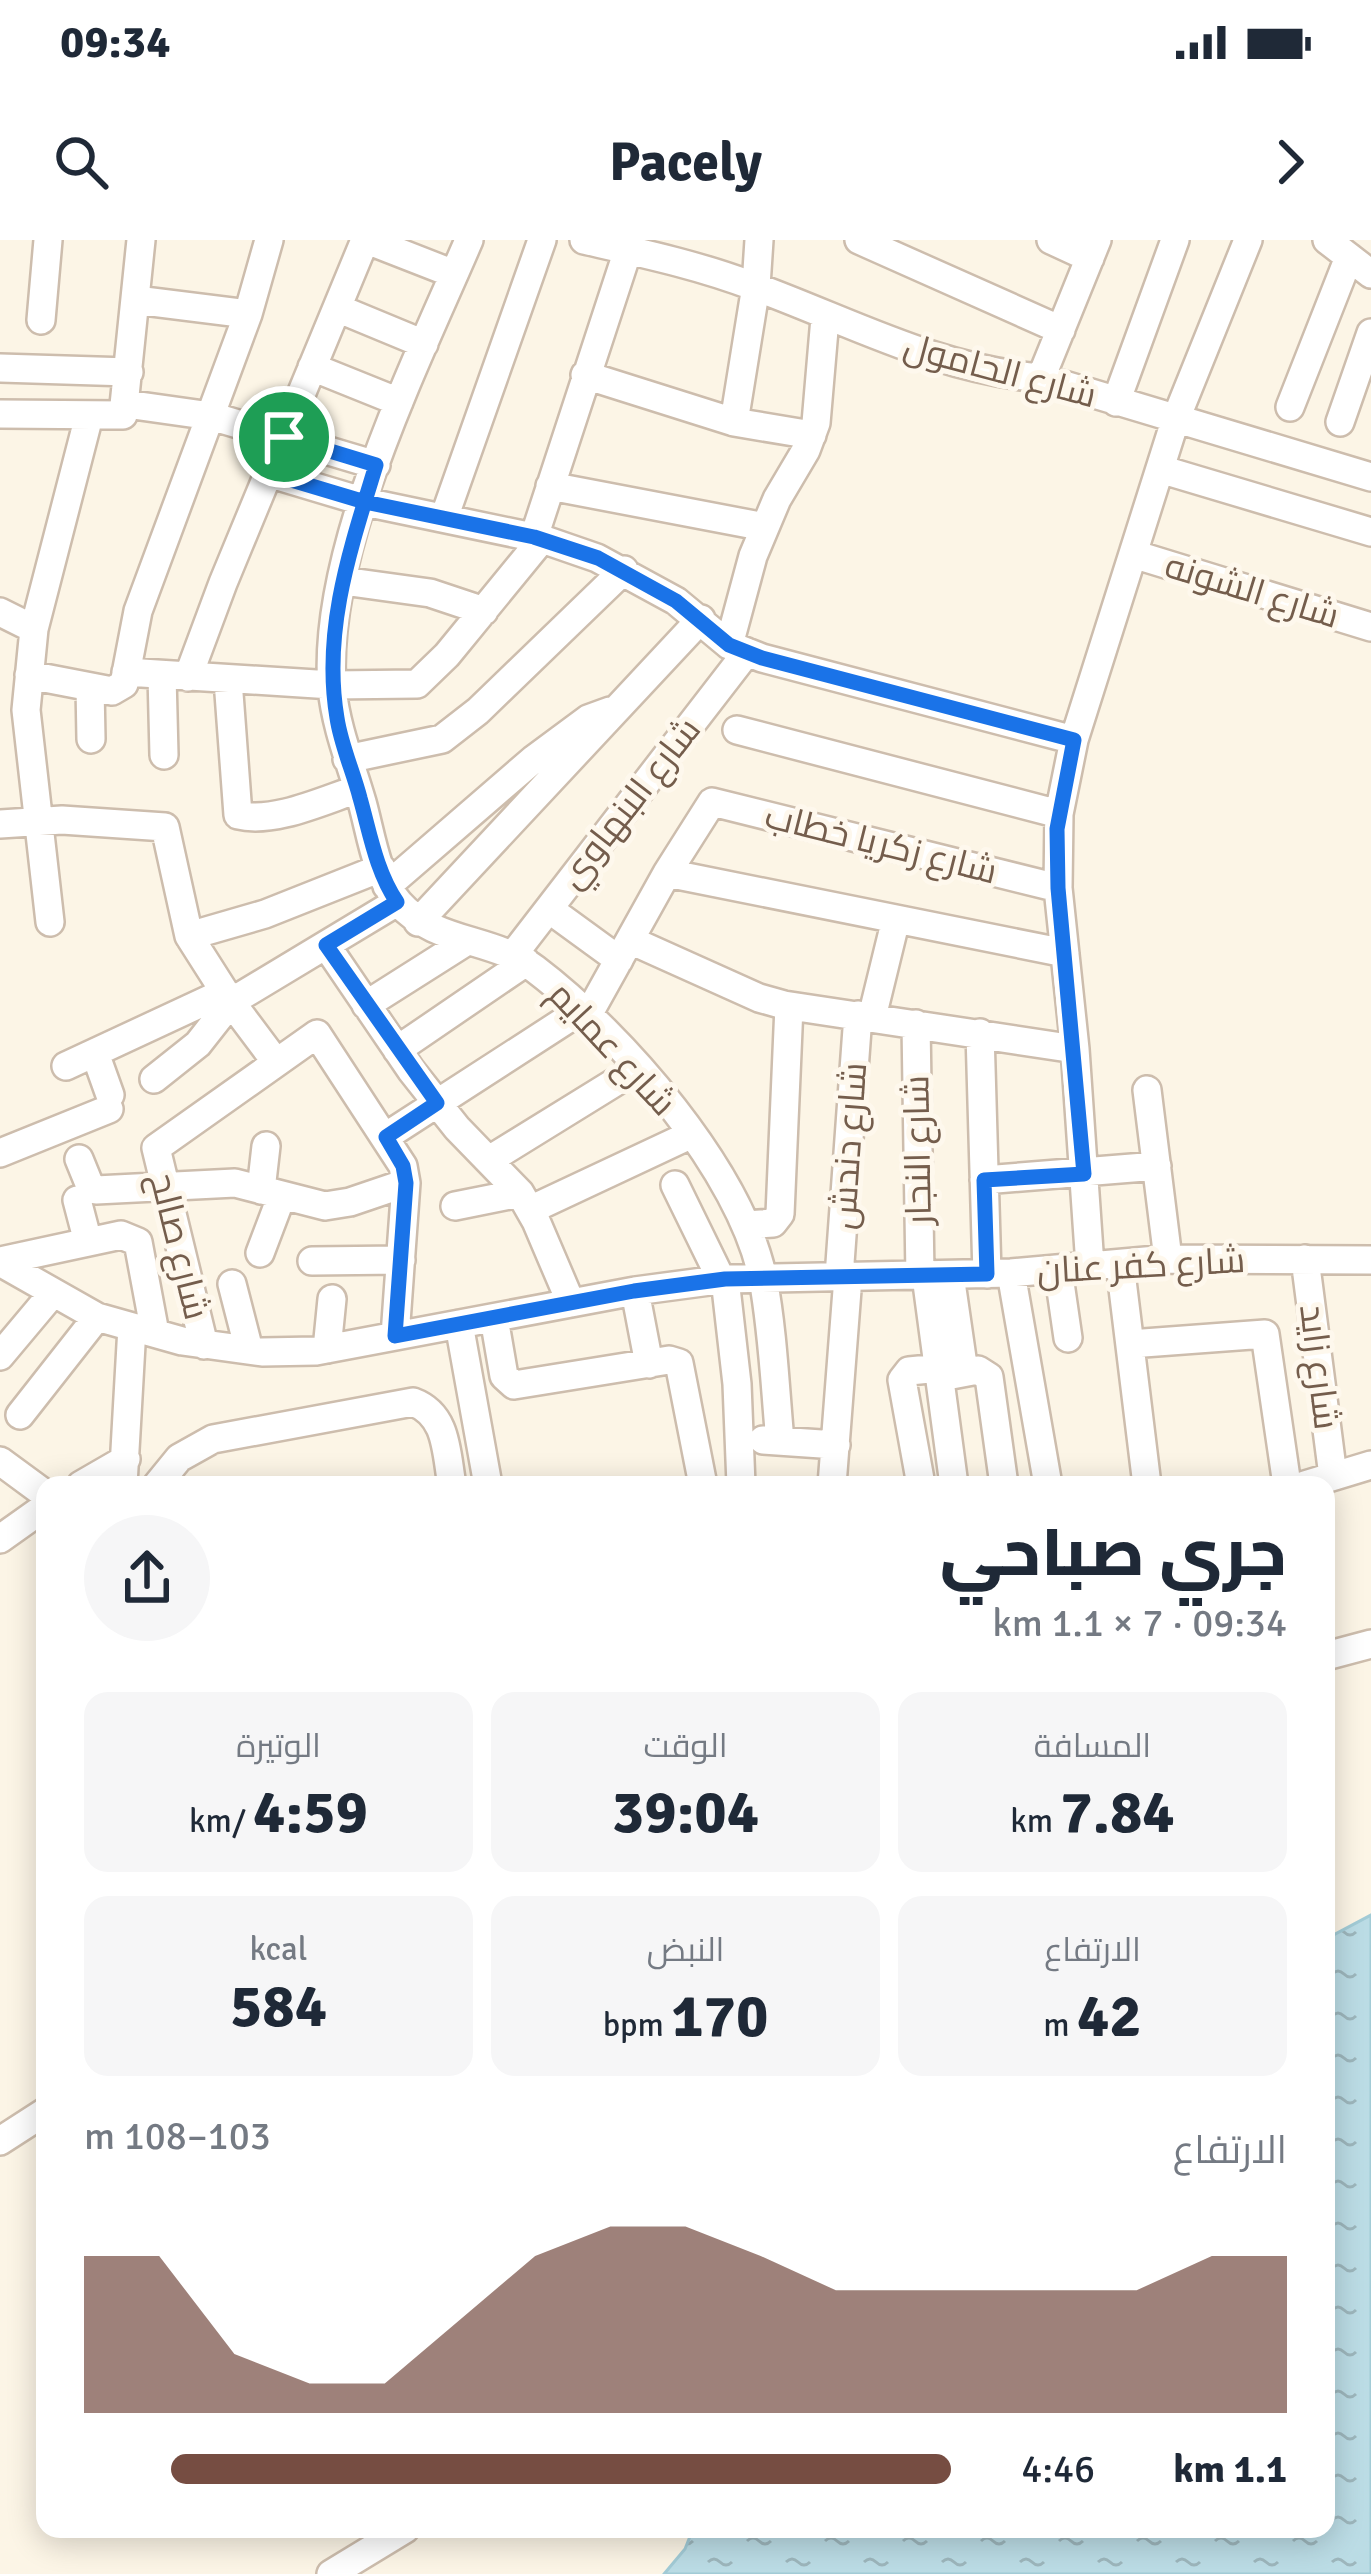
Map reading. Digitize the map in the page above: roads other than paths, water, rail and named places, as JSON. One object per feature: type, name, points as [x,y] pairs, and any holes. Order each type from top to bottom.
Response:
[{"type":"street","points":[[40,320],[48,240]]},
{"type":"street","points":[[124,409],[141,240]]},
{"type":"street","points":[[29,675],[117,691],[124,684],[139,611],[248,314],[269,240]]},
{"type":"street","points":[[164,754],[175,676],[284,437],[366,240],[454,274]]},
{"type":"street","points":[[388,885],[347,759],[332,685],[334,625],[376,465],[469,240]]},
{"type":"street","points":[[444,518],[542,240]]},
{"type":"street","name":"شارع الحامول","points":[[584,240],[628,250],[667,249],[826,318],[992,374],[1041,378],[1371,477]]},
{"type":"street","points":[[734,422],[759,240]]},
{"type":"street","points":[[859,240],[1061,330]]},
{"type":"street","points":[[1041,378],[1093,249],[1052,240]]},
{"type":"street","points":[[1116,402],[1174,240]]},
{"type":"street","points":[[1090,1266],[1058,888],[1059,814],[1074,740],[1174,421],[1248,240]]},
{"type":"street","points":[[126,672],[332,685],[417,684],[484,611],[538,538],[550,486],[628,250]]},
{"type":"street","points":[[1290,407],[1347,253]]},
{"type":"street","points":[[136,300],[248,314]]},
{"type":"street","points":[[337,308],[424,344]]},
{"type":"street","points":[[738,648],[765,527],[812,435],[821,398],[826,318]]},
{"type":"street","points":[[1340,422],[1371,333]]},
{"type":"street","points":[[312,367],[399,402]]},
{"type":"street","points":[[0,368],[129,372]]},
{"type":"street","points":[[585,375],[734,422],[812,435]]},
{"type":"street","points":[[0,414],[89,416],[124,409],[211,416],[376,465]]},
{"type":"street","points":[[50,922],[26,710],[34,629],[89,416]]},
{"type":"street","points":[[1160,469],[1371,532]]},
{"type":"street","points":[[268,473],[365,502],[538,538],[624,570],[738,648],[797,668],[1074,740]]},
{"type":"street","points":[[550,486],[765,527]]},
{"type":"street","name":"شارع الشونه","points":[[1133,554],[1371,627]]},
{"type":"street","points":[[347,759],[442,739],[478,711],[624,570]]},
{"type":"street","points":[[343,581],[430,593],[484,611]]},
{"type":"street","points":[[0,612],[34,629]]},
{"type":"street","points":[[418,922],[701,619]]},
{"type":"street","name":"شارع البنهاوي","points":[[398,1050],[519,959],[549,909],[738,648]]},
{"type":"street","points":[[227,680],[238,815],[271,814],[358,789]]},
{"type":"street","points":[[90,687],[91,739]]},
{"type":"street","points":[[67,1066],[228,997],[326,945],[534,758],[588,719],[614,710]]},
{"type":"street","points":[[737,730],[1059,814]]},
{"type":"street","name":"شارع زكريا خطاب","points":[[668,873],[706,806],[718,804],[1058,888]]},
{"type":"street","points":[[0,824],[37,820],[165,827],[189,936],[228,997],[277,1062],[313,1034],[321,1036],[403,1166],[406,1183],[395,1336]]},
{"type":"street","points":[[386,1137],[586,1012],[668,873],[1065,953]]},
{"type":"street","points":[[189,936],[388,885]]},
{"type":"street","name":"شارع عمايم","points":[[388,885],[418,922],[519,959],[586,1012],[692,1134],[746,1225],[784,1347],[780,1442]]},
{"type":"street","points":[[549,909],[624,950],[789,1006],[1075,1049]]},
{"type":"street","name":"شارع دندش","points":[[833,1476],[843,1277],[865,1016],[896,920]]},
{"type":"street","points":[[366,1005],[467,941]]},
{"type":"street","points":[[326,945],[437,1103],[525,1202],[571,1303]]},
{"type":"street","points":[[154,1079],[198,1044],[228,997]]},
{"type":"street","points":[[746,1225],[772,1223],[780,1214],[789,1006]]},
{"type":"street","name":"شارع النجار","points":[[916,1024],[932,1276],[948,1373],[954,1476]]},
{"type":"street","points":[[980,1033],[984,1180],[999,1274],[1046,1476]]},
{"type":"street","points":[[0,1153],[110,1102],[95,1053]]},
{"type":"street","name":"شارع صالح","points":[[204,1345],[156,1148],[277,1062]]},
{"type":"street","points":[[489,1160],[638,1068]]},
{"type":"street","points":[[1148,1090],[1168,1259]]},
{"type":"street","points":[[455,1206],[525,1202],[692,1134]]},
{"type":"street","points":[[260,1253],[271,1193],[266,1146]]},
{"type":"street","points":[[79,1159],[94,1190],[235,1183],[325,1206],[406,1183]]},
{"type":"street","points":[[984,1180],[1157,1166]]},
{"type":"street","points":[[675,1185],[723,1279],[741,1476]]},
{"type":"street","points":[[77,1200],[88,1242]]},
{"type":"street","points":[[1,1266],[121,1235],[138,1242],[143,1330],[124,1472]]},
{"type":"street","name":"شارع كفر عنان","points":[[1,1266],[97,1317],[204,1345],[249,1350],[328,1348],[723,1279],[999,1274],[1168,1259],[1371,1260]]},
{"type":"street","name":"شارع زايد","points":[[1306,1259],[1333,1476]]},
{"type":"street","points":[[312,1261],[400,1261]]},
{"type":"street","points":[[1120,1264],[1146,1476]]},
{"type":"street","points":[[1058,1269],[1068,1338]]},
{"type":"street","points":[[232,1284],[249,1350]]},
{"type":"street","points":[[634,1291],[649,1364]]},
{"type":"street","points":[[0,1357],[52,1294]]},
{"type":"street","points":[[328,1348],[332,1300]]},
{"type":"street","points":[[20,1414],[97,1317]]},
{"type":"street","points":[[494,1318],[504,1376],[514,1385],[673,1360],[682,1365],[701,1476]]},
{"type":"street","points":[[459,1324],[486,1476]]},
{"type":"street","points":[[1130,1344],[1261,1332],[1268,1338],[1286,1476]]},
{"type":"street","points":[[919,1476],[902,1380],[909,1371],[978,1370],[988,1377],[1003,1476]]},
{"type":"street","points":[[164,1476],[179,1458],[213,1439],[413,1402],[435,1415],[441,1426],[450,1476]]},
{"type":"street","points":[[741,1438],[836,1445]]},
{"type":"street","points":[[0,1462],[36,1488]]},
{"type":"street","points":[[1333,1476],[1371,1465]]},
{"type":"street","points":[[3,1533],[36,1513]]},
{"type":"street","points":[[1335,1654],[1371,1644]]},
{"type":"street","points":[[0,2141],[36,2118]]},
{"type":"street","points":[[331,2574],[390,2538]]},
{"type":"water","points":[[1371,1915],[1371,2574],[664,2574],[689,2538],[1335,2538],[1335,1934]]}]
